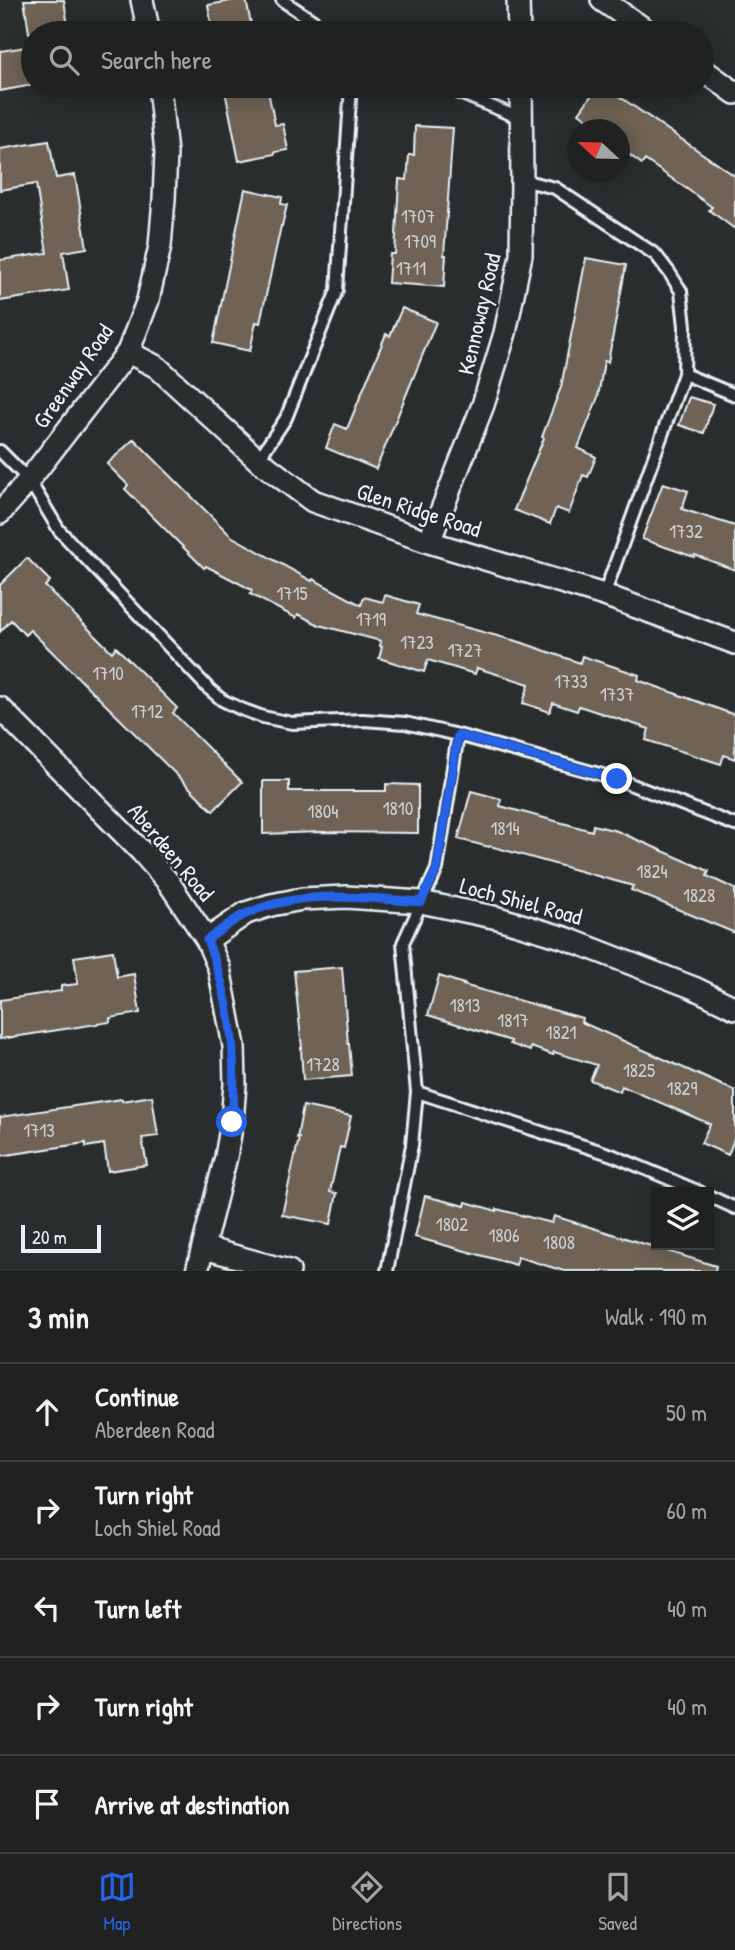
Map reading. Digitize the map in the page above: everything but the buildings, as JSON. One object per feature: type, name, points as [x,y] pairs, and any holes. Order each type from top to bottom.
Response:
[{"type":"street","points":[[142,0],[146,21]]},
{"type":"street","points":[[518,0],[519,21]]},
{"type":"street","points":[[602,0],[633,21]]},
{"type":"street","points":[[714,78],[735,93]]},
{"type":"street","name":"Greenway Road","points":[[0,513],[29,480],[128,352],[149,300],[160,246],[164,199],[166,153],[160,98]]},
{"type":"street","name":"Kennoway Road","points":[[429,542],[483,405],[505,333],[521,255],[521,98]]},
{"type":"street","name":"Glen Ridge Road","points":[[128,352],[157,366],[258,460],[313,501],[429,542],[604,595],[735,643]]},
{"type":"street","name":"Aberdeen Road","points":[[0,709],[142,852],[169,883],[207,940],[219,968],[234,1046],[235,1084],[226,1157],[197,1271]]},
{"type":"street","name":"Loch Shiel Road","points":[[207,940],[246,913],[302,899],[346,897],[421,902],[498,918],[565,938],[694,988],[735,1008]]},
{"type":"street","points":[[204,1248],[289,1271]]},
{"type":"lane","points":[[282,0],[313,21]]},
{"type":"lane","points":[[258,460],[286,418],[337,290],[350,98]]},
{"type":"lane","points":[[472,98],[522,119]]},
{"type":"lane","points":[[522,180],[555,188],[656,255],[681,291],[685,326],[684,374],[604,595]]},
{"type":"lane","points":[[684,374],[735,396]]},
{"type":"lane","points":[[0,451],[29,480],[59,530],[222,700],[263,717],[292,723],[363,720],[405,723],[458,735],[617,779],[735,825]]},
{"type":"lane","points":[[387,1271],[412,1145],[417,1092],[403,943],[437,869],[458,735]]},
{"type":"lane","points":[[417,1092],[612,1154],[688,1187]]},
{"type":"lane","points":[[714,1198],[735,1208]]},
{"type":"route","points":[[232,1122],[234,1046],[219,968],[207,940],[246,913],[302,899],[346,897],[421,902],[437,869],[458,735],[617,779]]}]
